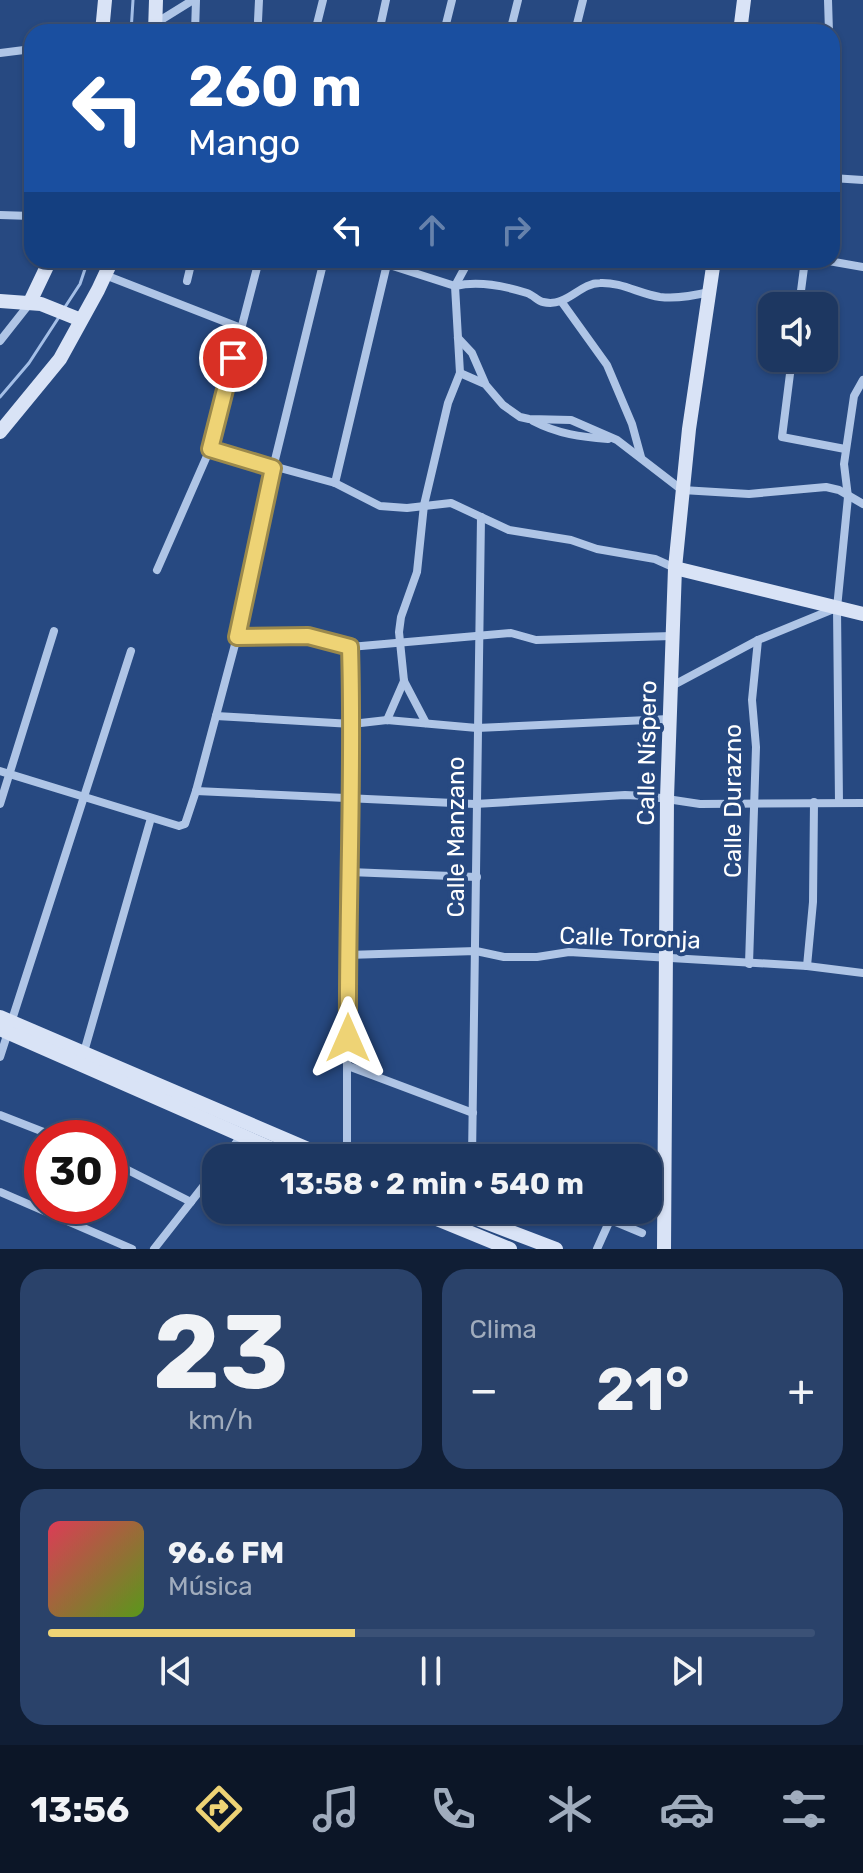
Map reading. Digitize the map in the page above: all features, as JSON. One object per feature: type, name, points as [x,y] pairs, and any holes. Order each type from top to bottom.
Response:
[{"type":"street","points":[[103,24],[105,0]]},
{"type":"street","points":[[155,24],[156,0]]},
{"type":"street","points":[[161,24],[194,0]]},
{"type":"street","points":[[194,0],[195,24]]},
{"type":"street","points":[[258,21],[259,0]]},
{"type":"street","points":[[316,24],[323,0]]},
{"type":"street","points":[[381,24],[386,0]]},
{"type":"street","points":[[446,24],[452,0]]},
{"type":"street","points":[[512,24],[518,0]]},
{"type":"street","points":[[577,24],[583,0]]},
{"type":"street","points":[[741,24],[744,0]]},
{"type":"street","points":[[828,0],[829,24]]},
{"type":"street","points":[[0,53],[24,50]]},
{"type":"street","points":[[840,179],[863,180]]},
{"type":"street","points":[[0,215],[24,216]]},
{"type":"street","points":[[840,263],[863,267]]},
{"type":"street","points":[[0,341],[36,303],[47,268]]},
{"type":"street","points":[[0,432],[60,359],[77,318],[108,268]]},
{"type":"street","points":[[187,281],[190,268]]},
{"type":"street","points":[[157,570],[210,449],[257,268]]},
{"type":"street","points":[[0,771],[151,818],[179,826],[185,824],[237,637],[273,468],[322,268]]},
{"type":"street","points":[[335,483],[386,268]]},
{"type":"street","points":[[399,268],[455,286],[472,283],[530,294],[542,302],[561,301],[588,285],[601,283],[660,297],[686,298],[709,292]]},
{"type":"street","points":[[426,723],[404,681],[399,641],[401,617],[417,572],[424,505],[448,403],[460,373],[455,286],[465,268]]},
{"type":"street","name":"Calle Níspero","points":[[664,1249],[667,798],[675,568],[682,490],[713,268]]},
{"type":"street","points":[[801,292],[804,268]]},
{"type":"street","points":[[105,275],[241,328]]},
{"type":"street","points":[[0,301],[36,303],[77,318]]},
{"type":"street","points":[[561,301],[607,365],[632,424],[642,458]]},
{"type":"street","points":[[458,338],[472,353],[485,384],[503,405],[551,431],[576,437],[617,440]]},
{"type":"street","points":[[790,372],[782,437],[845,449]]},
{"type":"street","points":[[460,373],[485,384]]},
{"type":"street","points":[[839,803],[837,608],[848,497],[844,464],[854,396],[863,380]]},
{"type":"street","points":[[529,419],[571,420],[617,440],[682,490],[749,494],[826,487],[839,490],[863,504]]},
{"type":"street","points":[[210,449],[335,483],[380,506],[407,508],[451,503],[509,530],[655,559],[675,568],[863,614]]},
{"type":"street","name":"Calle Manzano","points":[[472,1144],[481,517]]},
{"type":"street","points":[[670,687],[758,640],[837,608]]},
{"type":"street","points":[[0,804],[54,631]]},
{"type":"street","points":[[237,637],[308,636],[350,647],[511,633],[536,640],[672,636]]},
{"type":"street","name":"Calle Durazno","points":[[749,964],[756,747],[752,700],[758,640]]},
{"type":"street","points":[[347,1144],[352,724],[350,647]]},
{"type":"street","points":[[0,1057],[4,1025],[131,651]]},
{"type":"street","points":[[387,720],[404,681]]},
{"type":"street","points":[[216,716],[352,724],[387,720],[477,728],[669,719]]},
{"type":"street","points":[[196,791],[475,804],[625,795],[700,804],[863,803]]},
{"type":"street","points":[[807,966],[813,902],[814,802]]},
{"type":"street","points":[[84,1052],[151,818]]},
{"type":"street","points":[[349,872],[477,877]]},
{"type":"street","name":"Calle Toronja","points":[[347,955],[476,951],[504,957],[537,957],[569,952],[807,966],[863,973]]},
{"type":"street","points":[[4,1025],[84,1052],[270,1144]]},
{"type":"street","points":[[4,1025],[246,1130],[288,1144]]},
{"type":"street","points":[[348,1066],[473,1113]]},
{"type":"street","points":[[0,1115],[24,1124]]},
{"type":"street","points":[[236,1144],[246,1130]]},
{"type":"street","points":[[128,1170],[191,1202]]},
{"type":"street","points":[[154,1249],[202,1188]]},
{"type":"street","points":[[0,1192],[132,1249]]},
{"type":"street","points":[[441,1224],[476,1243],[510,1249]]},
{"type":"street","points":[[495,1224],[556,1249]]},
{"type":"street","points":[[597,1249],[607,1224]]},
{"type":"street","points":[[626,1224],[642,1233]]},
{"type":"waterway","points":[[132,24],[133,0]]},
{"type":"waterway","points":[[65,307],[80,284],[85,268]]},
{"type":"waterway","points":[[0,397],[29,363],[59,317]]},
{"type":"route","points":[[233,358],[210,449],[273,468],[237,637],[308,636],[350,647],[348,1038]]}]
